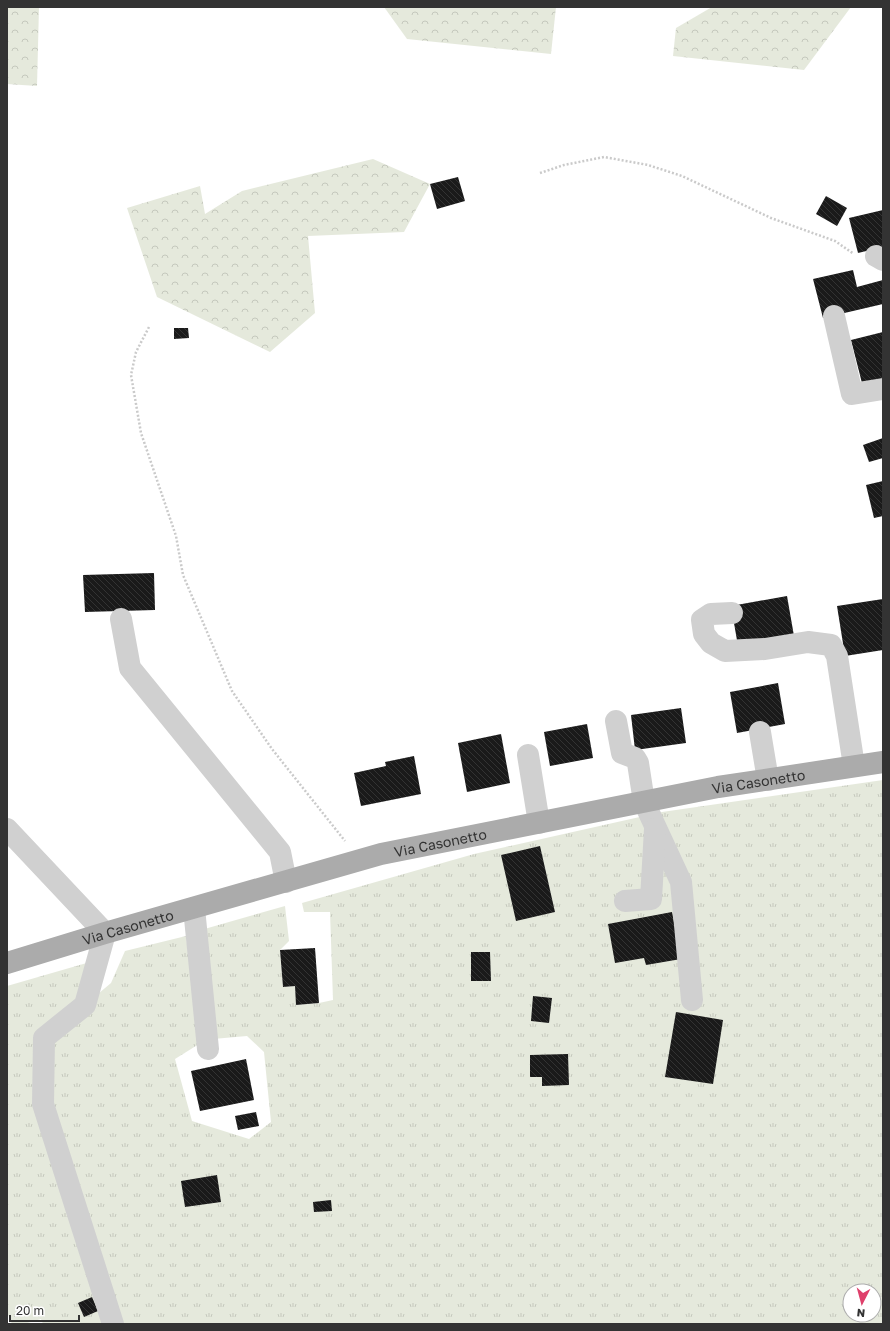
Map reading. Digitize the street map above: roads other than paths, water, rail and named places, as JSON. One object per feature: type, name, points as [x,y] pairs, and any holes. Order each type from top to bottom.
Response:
[{"type":"main road","name":"Via Casonetto","points":[[7,963],[105,933],[381,854],[718,787],[883,762]]},
{"type":"lane","points":[[834,316],[852,394],[883,389]]},
{"type":"lane","points":[[732,613],[711,614],[702,620],[704,634],[711,643],[725,651],[765,649],[808,642],[831,645],[837,656],[854,766]]},
{"type":"lane","points":[[121,619],[130,668],[280,852],[286,882]]},
{"type":"lane","points":[[616,721],[622,753],[635,758],[638,763],[644,802],[681,882],[692,1000]]},
{"type":"lane","points":[[760,732],[768,780]]},
{"type":"lane","points":[[528,755],[539,823]]},
{"type":"lane","points":[[625,901],[651,899],[655,826]]},
{"type":"lane","points":[[7,829],[105,933],[85,1005],[44,1038],[43,1104],[113,1324]]},
{"type":"lane","points":[[194,908],[208,1049]]}]
